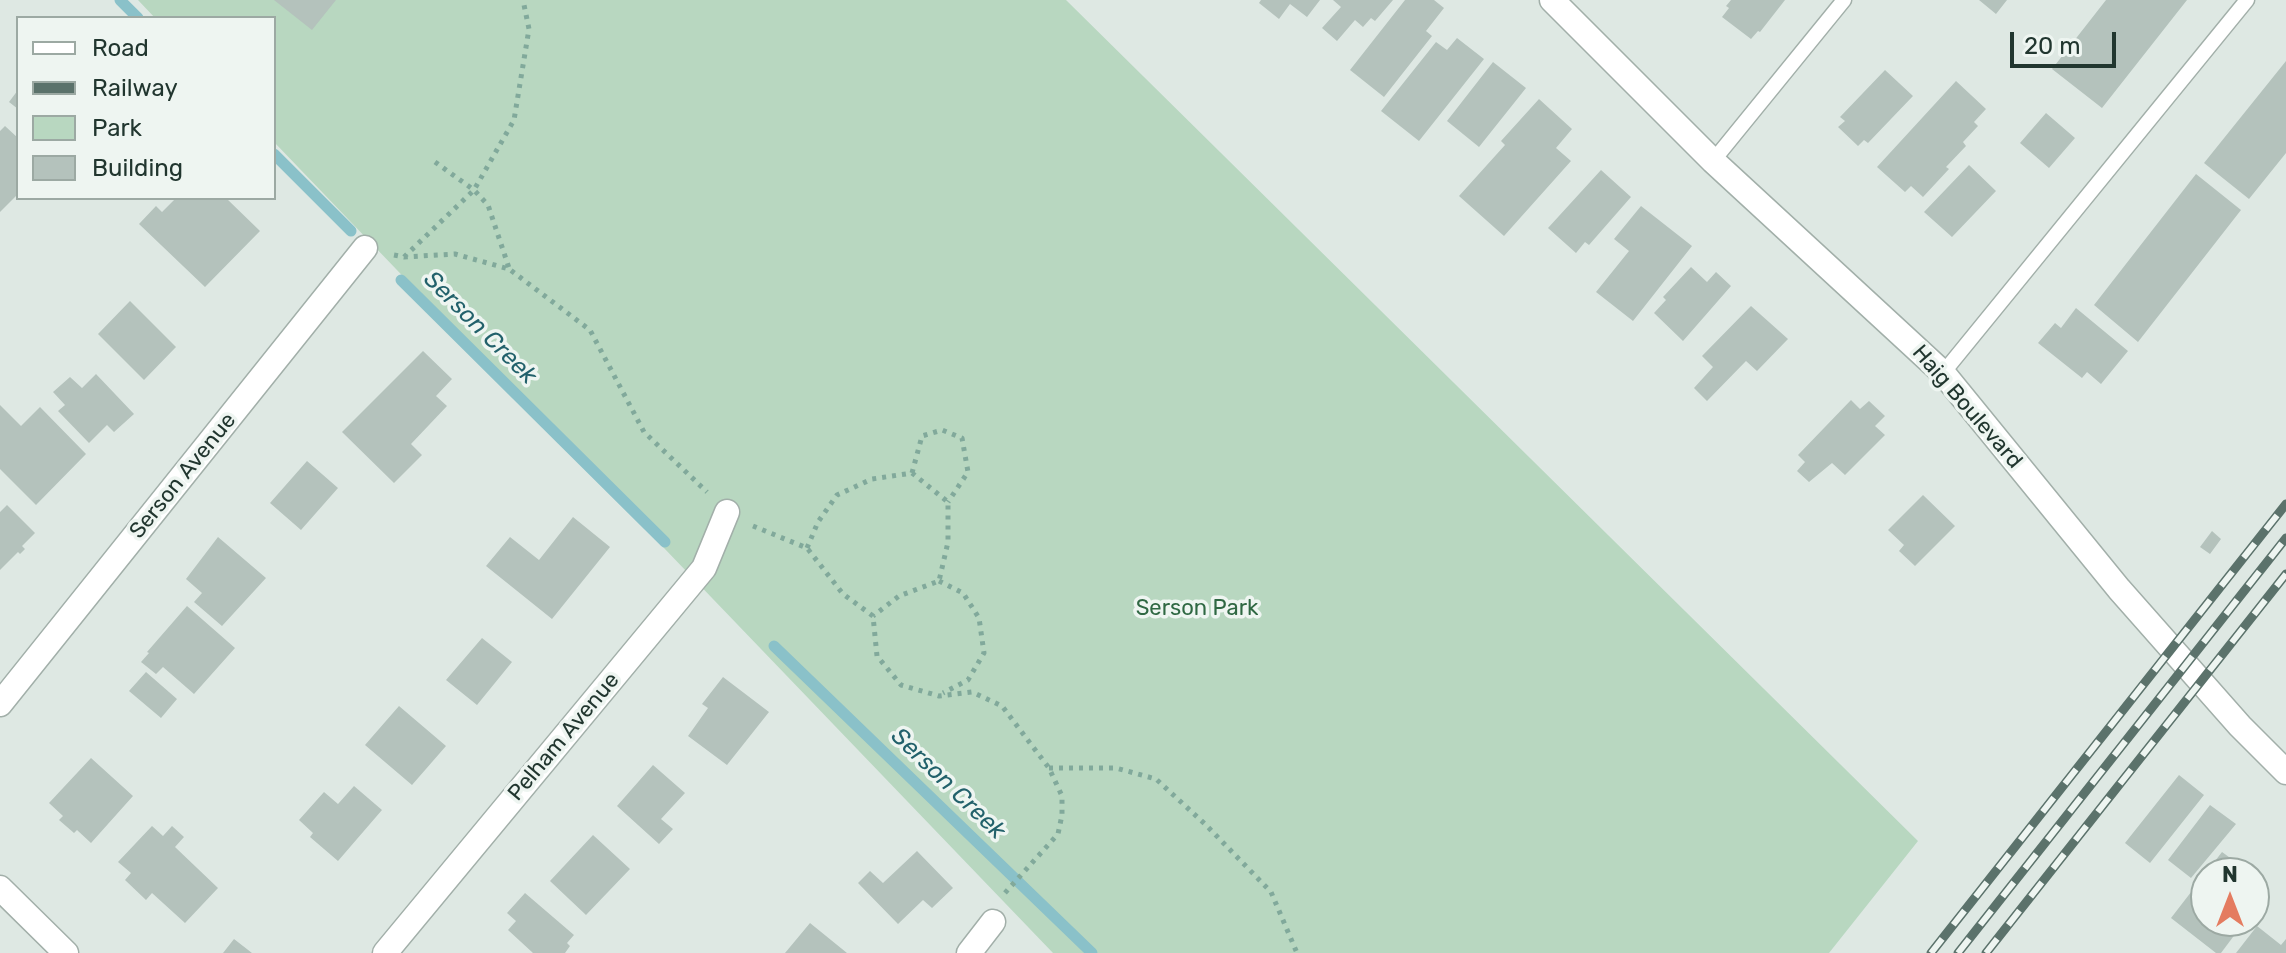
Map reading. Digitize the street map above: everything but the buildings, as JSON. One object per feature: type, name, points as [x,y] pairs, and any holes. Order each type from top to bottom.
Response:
[{"type":"street","name":"Haig Boulevard","points":[[1552,0],[1713,161],[1943,373],[2119,589],[2240,726],[2286,772]]},
{"type":"street","name":"Serson Avenue","points":[[0,704],[365,248]]},
{"type":"street","name":"Pelham Avenue","points":[[385,953],[704,568],[727,512]]},
{"type":"street","points":[[0,888],[66,953]]},
{"type":"street","points":[[969,953],[994,912]]},
{"type":"lane","points":[[1713,161],[1844,0]]},
{"type":"lane","points":[[1943,373],[2247,0]]},
{"type":"path","points":[[523,0],[529,29],[514,120],[474,190],[404,257],[455,254],[509,269],[590,330],[644,432],[727,512],[807,548],[843,594],[873,616],[877,656],[901,685],[939,696],[972,692],[1002,706],[1049,768],[1062,796],[1062,815],[1058,834],[994,912]]},
{"type":"path","points":[[435,162],[474,190],[488,205],[509,269]]},
{"type":"path","points":[[912,473],[922,436],[942,430],[962,438],[968,456],[968,472],[948,502],[948,542],[939,581]]},
{"type":"path","points":[[807,548],[818,522],[837,495],[872,479],[912,473],[948,502]]},
{"type":"path","points":[[873,616],[899,596],[939,581],[963,593],[979,618],[984,653],[968,680],[939,696]]},
{"type":"path","points":[[1049,768],[1116,768],[1156,779],[1271,892],[1297,953]]},
{"type":"green space","name":"Serson Park","points":[[138,0],[1066,0],[1918,841],[1829,953],[1053,953],[276,144],[276,16],[153,16]]},
{"type":"waterway","name":"Serson Creek","points":[[120,0],[136,16]]},
{"type":"waterway","name":"Serson Creek","points":[[276,156],[351,231]]},
{"type":"waterway","name":"Serson Creek","points":[[401,280],[665,542]]},
{"type":"waterway","name":"Serson Creek","points":[[774,646],[1092,953]]},
{"type":"railway","points":[[1931,953],[2286,504]]},
{"type":"railway","points":[[1958,953],[2286,538]]},
{"type":"railway","points":[[1986,953],[2286,574]]}]
